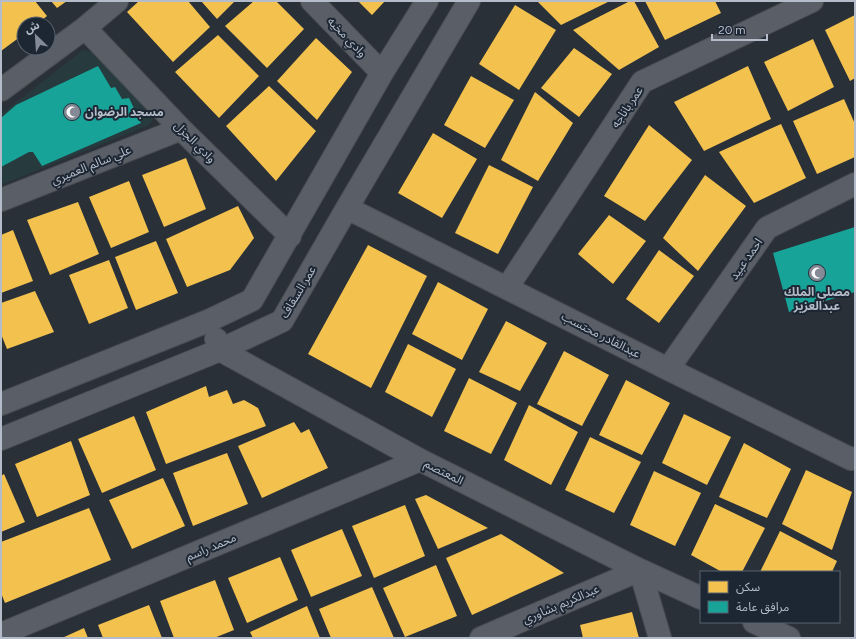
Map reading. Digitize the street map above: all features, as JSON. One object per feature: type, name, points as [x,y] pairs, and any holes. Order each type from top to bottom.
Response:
[{"type":"street","points":[[1,90],[85,28],[117,1]]},
{"type":"street","name":"وادي مخيه","points":[[312,1],[382,73]]},
{"type":"street","points":[[1,404],[208,321],[252,300],[382,73],[427,1]]},
{"type":"street","name":"عمر السقاف","points":[[1,439],[220,350],[282,321],[470,1]]},
{"type":"street","name":"عمر باناجه","points":[[508,288],[642,82],[812,1]]},
{"type":"street","name":"وادي الجزل","points":[[85,28],[181,129],[290,236]]},
{"type":"street","name":"علي سالم العميري","points":[[1,200],[181,129]]},
{"type":"street","name":"احمد عبيد","points":[[668,369],[768,228],[855,184]]},
{"type":"street","name":"عبدالقادر محتسب","points":[[347,208],[851,460],[855,458]]},
{"type":"street","points":[[208,321],[220,350]]},
{"type":"street","name":"المعتصم","points":[[220,350],[420,460],[640,570],[700,598]]},
{"type":"street","name":"محمد راسم","points":[[1,634],[420,460]]},
{"type":"street","points":[[640,570],[660,638]]},
{"type":"street","name":"عبدالكريم بشاوري","points":[[482,638],[640,570]]},
{"type":"street","points":[[756,623],[789,638]]},
{"type":"green space","name":"مسجد الرضوان","points":[[83,50],[92,52],[141,104],[153,119],[149,125],[1,185],[1,114]]},
{"type":"building: سكن","points":[[1,1],[35,1],[47,16],[16,16],[16,40],[1,51]]},
{"type":"building: سكن","points":[[51,1],[67,1],[57,8]]},
{"type":"building: سكن","points":[[139,1],[188,1],[210,27],[173,62],[127,12]]},
{"type":"building: سكن","points":[[201,1],[235,1],[217,19]]},
{"type":"building: سكن","points":[[254,1],[276,1],[304,29],[267,68],[225,26]]},
{"type":"building: سكن","points":[[358,1],[385,1],[372,15]]},
{"type":"building: سكن","points":[[537,1],[610,1],[561,25]]},
{"type":"building: سكن","points":[[630,1],[634,1],[659,47],[619,70],[573,30]]},
{"type":"building: سكن","points":[[645,1],[715,1],[721,13],[665,40]]},
{"type":"building: سكن","points":[[515,5],[556,30],[519,90],[479,64]]},
{"type":"building: سكن","points":[[855,15],[855,78],[850,81],[825,30]]},
{"type":"building: سكن","points":[[218,35],[259,76],[219,118],[175,72]]},
{"type":"building: سكن","points":[[316,38],[352,72],[317,120],[277,81]]},
{"type":"building: سكن","points":[[813,39],[834,87],[788,111],[764,62]]},
{"type":"building: سكن","points":[[574,48],[612,74],[579,117],[541,88]]},
{"type":"building: سكن","points":[[748,66],[771,119],[704,151],[674,102]]},
{"type":"building: سكن","points":[[471,76],[514,100],[485,148],[444,125]]},
{"type":"building: سكن","points":[[269,86],[316,131],[276,181],[226,126]]},
{"type":"building: سكن","points":[[535,92],[573,123],[538,181],[501,160]]},
{"type":"building: سكن","points":[[844,99],[855,124],[855,157],[817,174],[793,121]]},
{"type":"building: سكن","points":[[781,124],[806,178],[754,203],[719,152]]},
{"type":"building: سكن","points":[[649,125],[692,160],[645,221],[604,196]]},
{"type":"building: سكن","points":[[433,133],[477,159],[442,218],[398,193]]},
{"type":"building: سكن","points":[[186,158],[206,209],[164,227],[142,175]]},
{"type":"building: سكن","points":[[489,165],[533,187],[498,254],[455,233]]},
{"type":"building: سكن","points":[[705,175],[746,206],[698,271],[663,238]]},
{"type":"building: سكن","points":[[129,181],[149,232],[111,248],[89,197]]},
{"type":"building: سكن","points":[[78,202],[99,254],[50,275],[27,220]]},
{"type":"building: سكن","points":[[238,206],[254,238],[230,270],[187,287],[166,239]]},
{"type":"building: سكن","points":[[609,215],[646,241],[613,284],[578,254]]},
{"type":"building: سكن","points":[[13,230],[33,281],[1,293],[1,235]]},
{"type":"building: سكن","points":[[156,241],[178,293],[136,310],[115,257]]},
{"type":"building: سكن","points":[[368,245],[427,276],[371,388],[308,354]]},
{"type":"building: سكن","points":[[659,250],[694,276],[659,323],[626,299]]},
{"type":"building: سكن","points":[[109,260],[128,308],[89,324],[69,275]]},
{"type":"building: سكن","points":[[438,282],[488,309],[462,360],[412,334]]},
{"type":"building: سكن","points":[[35,291],[54,332],[7,349],[1,334],[1,303]]},
{"type":"building: سكن","points":[[506,321],[547,343],[520,391],[479,372]]},
{"type":"building: سكن","points":[[408,344],[456,369],[432,417],[385,392]]},
{"type":"building: سكن","points":[[564,351],[609,375],[582,426],[537,404]]},
{"type":"building: سكن","points":[[469,378],[517,403],[491,454],[444,431]]},
{"type":"building: سكن","points":[[626,380],[670,403],[642,455],[599,435]]},
{"type":"building: سكن","points":[[206,386],[209,397],[227,390],[233,404],[244,400],[258,408],[266,426],[166,464],[146,412]]},
{"type":"building: سكن","points":[[529,405],[578,432],[551,485],[504,460]]},
{"type":"building: سكن","points":[[684,414],[731,437],[707,485],[662,463]]},
{"type":"building: سكن","points":[[134,416],[156,470],[102,493],[78,439]]},
{"type":"building: سكن","points":[[294,422],[301,433],[309,429],[328,468],[262,498],[238,446]]},
{"type":"building: سكن","points":[[590,437],[641,462],[614,513],[565,490]]},
{"type":"building: سكن","points":[[71,441],[90,495],[37,517],[15,464]]},
{"type":"building: سكن","points":[[744,443],[791,469],[767,518],[719,497]]},
{"type":"building: سكن","points":[[227,453],[248,504],[193,526],[173,473]]},
{"type":"building: سكن","points":[[806,470],[852,492],[832,550],[782,524]]},
{"type":"building: سكن","points":[[654,471],[701,493],[675,546],[630,525]]},
{"type":"building: سكن","points":[[4,474],[25,522],[1,532],[1,476]]},
{"type":"building: سكن","points":[[163,478],[185,526],[132,549],[109,500]]},
{"type":"building: سكن","points":[[426,495],[488,528],[438,549],[415,499]]},
{"type":"building: سكن","points":[[715,504],[765,528],[743,571],[720,571],[691,555]]},
{"type":"building: سكن","points":[[405,505],[425,556],[374,578],[352,526]]},
{"type":"building: سكن","points":[[89,508],[111,560],[5,603],[1,593],[1,542]]},
{"type":"building: سكن","points":[[342,529],[362,576],[311,597],[291,550]]},
{"type":"building: سكن","points":[[780,531],[837,561],[832,571],[760,571]]},
{"type":"building: سكن","points":[[501,534],[564,573],[472,615],[446,558]]},
{"type":"building: سكن","points":[[280,557],[298,600],[247,623],[228,578]]},
{"type":"building: سكن","points":[[436,565],[457,616],[405,637],[383,588]]},
{"type":"building: سكن","points":[[215,580],[234,630],[214,638],[174,638],[160,601]]},
{"type":"building: سكن","points":[[372,587],[394,638],[331,638],[319,609]]},
{"type":"building: سكن","points":[[149,605],[162,638],[103,638],[98,625]]},
{"type":"building: سكن","points":[[307,606],[320,638],[253,638],[250,632]]},
{"type":"building: سكن","points":[[632,612],[639,638],[583,638],[580,625]]},
{"type":"building: سكن","points":[[84,628],[88,638],[62,638]]},
{"type":"building: مرافق عامة","name":"مسجد الرضوان","points":[[98,66],[111,88],[115,87],[122,99],[129,98],[141,123],[42,166],[33,152],[29,152],[1,167],[1,118],[16,105]]},
{"type":"building: مرافق عامة","name":"مصلي الملك عبدالعزيز","points":[[855,227],[855,292],[789,312],[773,253]]},
{"type":"place","name":"مسجد الرضوان","points":[[72,112]]},
{"type":"place","name":"مصلي الملك عبدالعزيز","points":[[817,273]]}]
